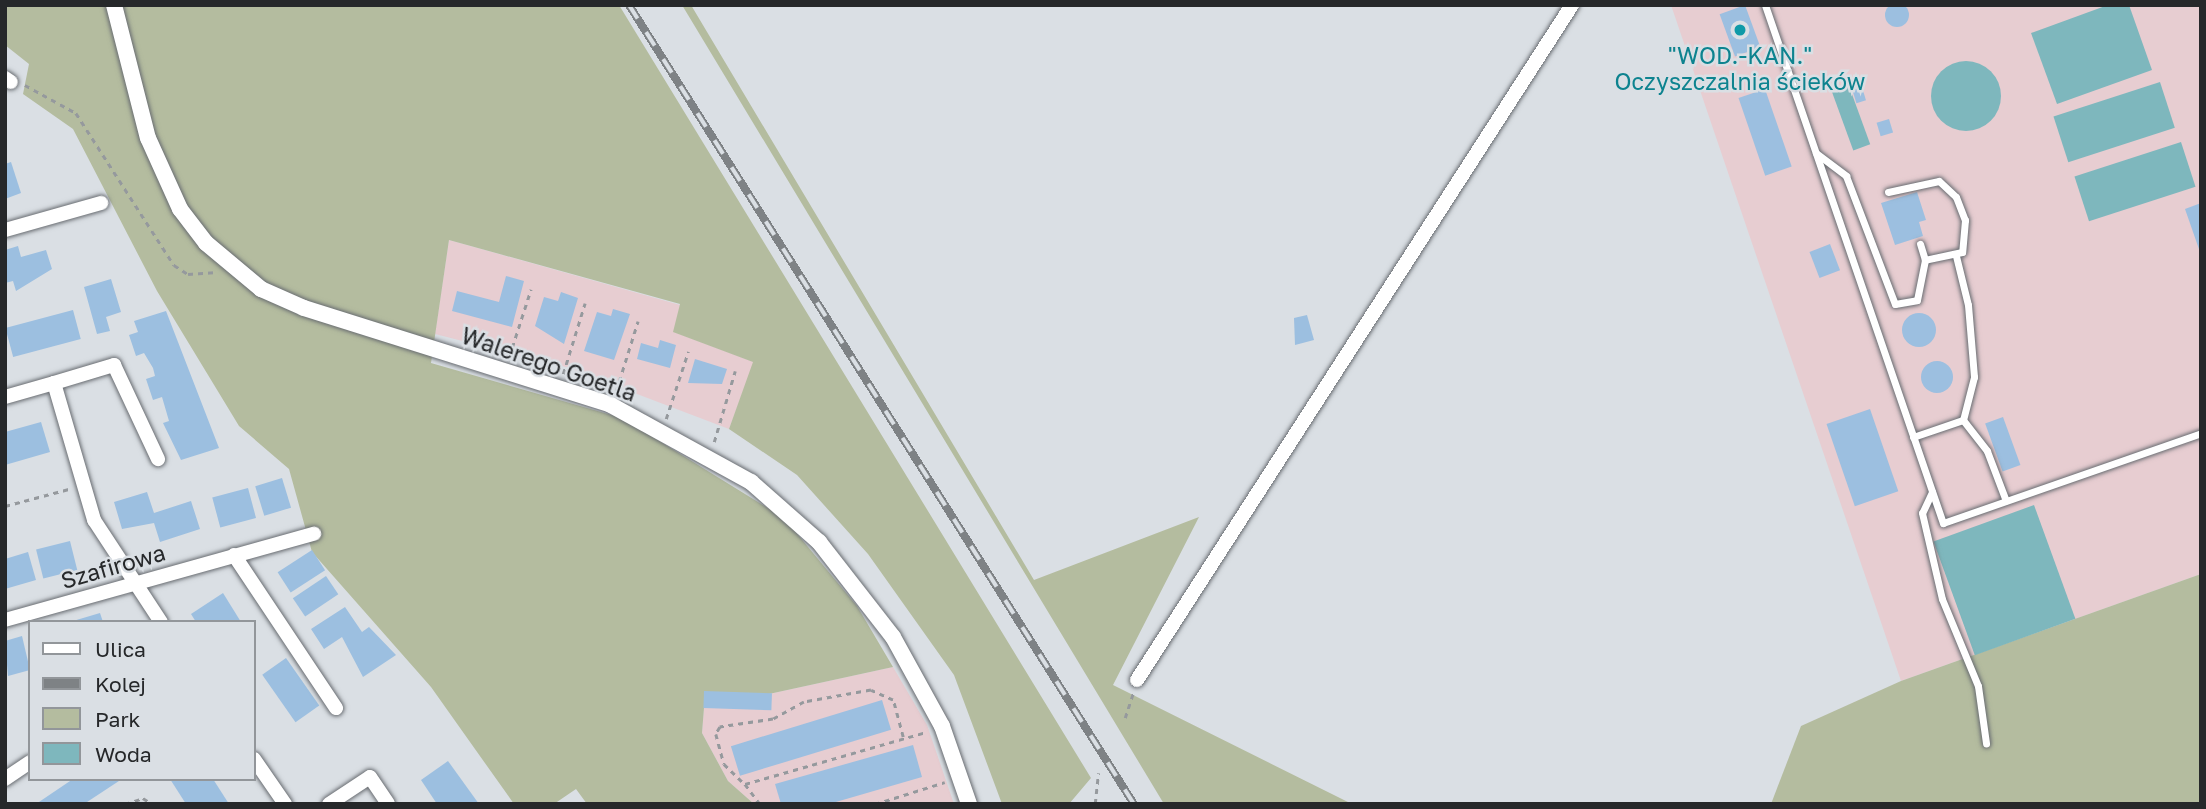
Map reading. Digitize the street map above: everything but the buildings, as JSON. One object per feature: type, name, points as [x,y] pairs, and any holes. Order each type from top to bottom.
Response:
[{"type":"street","name":"Walerego Goetla","points":[[114,5],[163,176],[180,209],[230,265],[304,308],[611,405],[710,455],[786,508],[819,542],[893,638],[942,726],[969,804]]},
{"type":"street","points":[[1137,680],[1572,5]]},
{"type":"street","points":[[5,230],[101,203]]},
{"type":"street","points":[[5,397],[114,365],[158,459]]},
{"type":"street","points":[[54,383],[94,520],[138,583],[160,620]]},
{"type":"street","name":"Szafirowa","points":[[5,620],[313,534]]},
{"type":"street","points":[[234,555],[336,708]]},
{"type":"street","points":[[256,762],[285,804]]},
{"type":"street","points":[[5,779],[28,763]]},
{"type":"street","points":[[329,804],[370,777],[388,804]]},
{"type":"lane","points":[[1765,5],[1943,523],[2201,433]]},
{"type":"lane","points":[[1816,153],[1846,176],[1895,304],[1917,300],[1925,260],[1920,244]]},
{"type":"lane","points":[[1888,192],[1927,181],[1950,188],[1965,220],[1965,245],[1956,256],[1925,260]]},
{"type":"lane","points":[[1956,256],[1968,305],[1974,377],[1963,420]]},
{"type":"lane","points":[[1913,437],[1963,420]]},
{"type":"lane","points":[[1963,420],[1987,451],[2006,501]]},
{"type":"lane","points":[[1932,492],[1922,513],[1942,599],[1978,686],[1986,743]]},
{"type":"path","points":[[8,80],[44,91],[76,113],[163,252],[188,274],[204,276],[230,265]]},
{"type":"path","points":[[505,371],[531,289]]},
{"type":"path","points":[[559,387],[585,303]]},
{"type":"path","points":[[611,405],[638,321]]},
{"type":"path","points":[[663,429],[688,352]]},
{"type":"path","points":[[710,455],[735,371]]},
{"type":"path","points":[[5,506],[83,485]]},
{"type":"path","points":[[1125,718],[1137,680]]},
{"type":"path","points":[[760,804],[745,784],[724,764],[720,727],[773,719],[804,702],[883,690],[893,700],[903,737]]},
{"type":"path","points":[[745,784],[942,726]]},
{"type":"path","points":[[1095,804],[1098,773]]},
{"type":"path","points":[[875,804],[961,778]]},
{"type":"path","points":[[125,804],[143,798],[152,804]]},
{"type":"shaded area","points":[[1671,5],[2201,5],[2201,574],[1901,681]]},
{"type":"shaded area","points":[[449,240],[680,305],[674,332],[754,362],[729,429],[566,367],[435,334]]},
{"type":"shaded area","points":[[893,667],[927,725],[954,804],[754,804],[728,781],[702,733],[704,708]]},
{"type":"green space","points":[[5,5],[619,5],[1091,778],[1069,804],[1002,804],[954,675],[868,554],[797,475],[729,429],[753,362],[673,332],[680,304],[449,240],[431,363],[622,418],[784,518],[857,606],[893,667],[704,708],[702,733],[728,781],[754,804],[587,804],[576,789],[554,804],[514,804],[431,687],[312,552],[289,469],[239,426],[157,291],[73,129],[23,94],[29,64],[5,45]]},
{"type":"green space","points":[[682,5],[691,5],[1034,580],[1199,517],[1113,685],[1352,804],[1164,804]]},
{"type":"green space","points":[[2201,574],[2201,804],[1771,804],[1801,726],[1901,681]]},
{"type":"water","points":[[2108,5],[2129,5],[2152,70],[2057,104],[2031,33]]},
{"type":"water","points":[[1966,61],[1991,71],[2001,96],[1991,121],[1966,131],[1941,121],[1931,96],[1941,71]]},
{"type":"water","points":[[2160,82],[2175,128],[2068,162],[2053,117]]},
{"type":"water","points":[[1849,86],[1870,144],[1853,150],[1832,92]]},
{"type":"water","points":[[2181,142],[2196,187],[2089,221],[2074,177]]},
{"type":"water","points":[[2034,505],[2075,619],[1975,655],[1933,542]]},
{"type":"railway","points":[[629,5],[1134,804]]},
{"type":"place","name":"\"WOD.-KAN.\" Oczyszczalnia ścieków","points":[[1740,30]]}]
